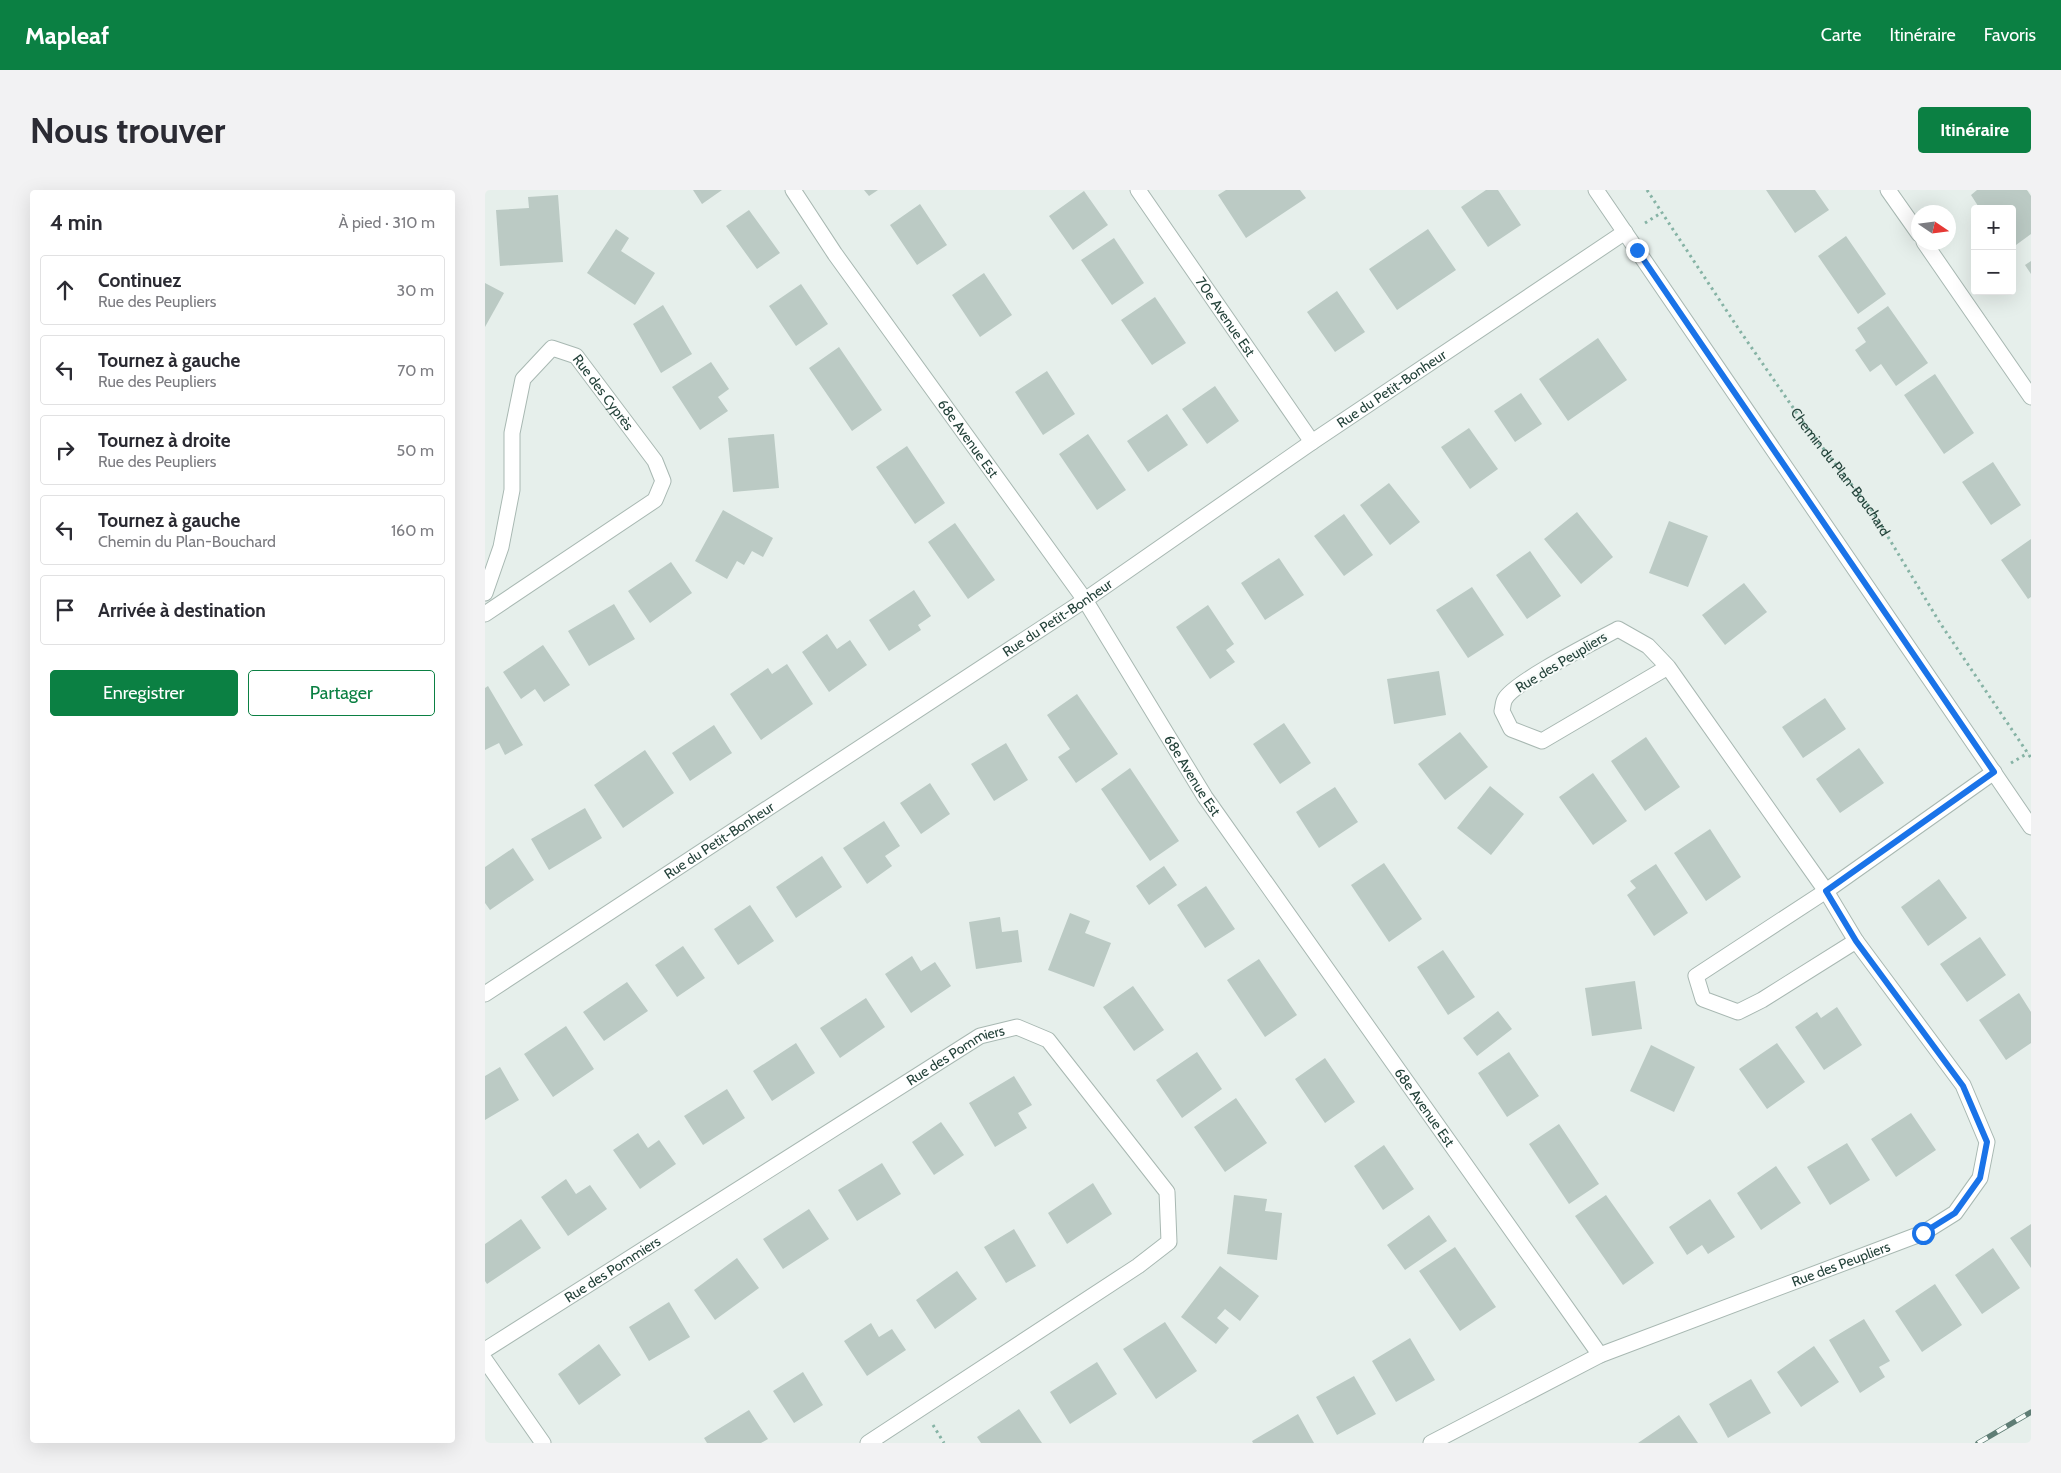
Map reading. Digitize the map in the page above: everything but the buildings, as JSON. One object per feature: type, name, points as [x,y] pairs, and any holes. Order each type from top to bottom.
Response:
[{"type":"street","name":"68e Avenue Est","points":[[793,190],[835,254],[1085,600],[1205,797],[1600,1355]]},
{"type":"street","name":"70e Avenue Est","points":[[1138,190],[1312,442]]},
{"type":"street","points":[[1596,190],[2031,827]]},
{"type":"street","points":[[1888,190],[1911,223]]},
{"type":"street","name":"Rue du Petit-Bonheur","points":[[485,994],[1085,600],[1312,442],[1625,232]]},
{"type":"street","points":[[1930,250],[2031,397]]},
{"type":"street","name":"Rue des Cyprès","points":[[485,593],[501,547],[512,490],[513,433],[523,379],[552,348],[576,356],[655,461],[663,482],[655,500],[485,614]]},
{"type":"street","name":"Rue des Peupliers","points":[[1431,1443],[1600,1355],[1923,1233],[1955,1213],[1980,1178],[1987,1142],[1963,1086],[1856,941],[1826,891],[1668,668],[1648,646],[1618,629],[1557,662],[1513,690],[1505,699],[1502,710],[1511,729],[1542,741],[1668,668]]},
{"type":"street","points":[[1856,941],[1762,1000],[1738,1012],[1703,999],[1697,976],[1826,891],[1994,772]]},
{"type":"street","name":"Rue des Pommiers","points":[[485,1350],[980,1036],[1017,1027],[1048,1040],[1167,1192],[1169,1242],[1138,1266],[867,1443]]},
{"type":"street","points":[[485,1360],[543,1443]]},
{"type":"path","name":"Chemin du Plan-Bouchard","points":[[1647,190],[1737,328],[1805,425],[1873,512],[1945,631],[2031,758]]},
{"type":"path","points":[[1650,221],[1661,213]]},
{"type":"path","points":[[2016,761],[2028,753]]},
{"type":"railway","points":[[1978,1443],[2031,1412]]},
{"type":"route","points":[[1637,250],[1963,730],[1994,772],[1826,891],[1856,941],[1963,1086],[1987,1142],[1980,1178],[1955,1213],[1923,1233]]}]
